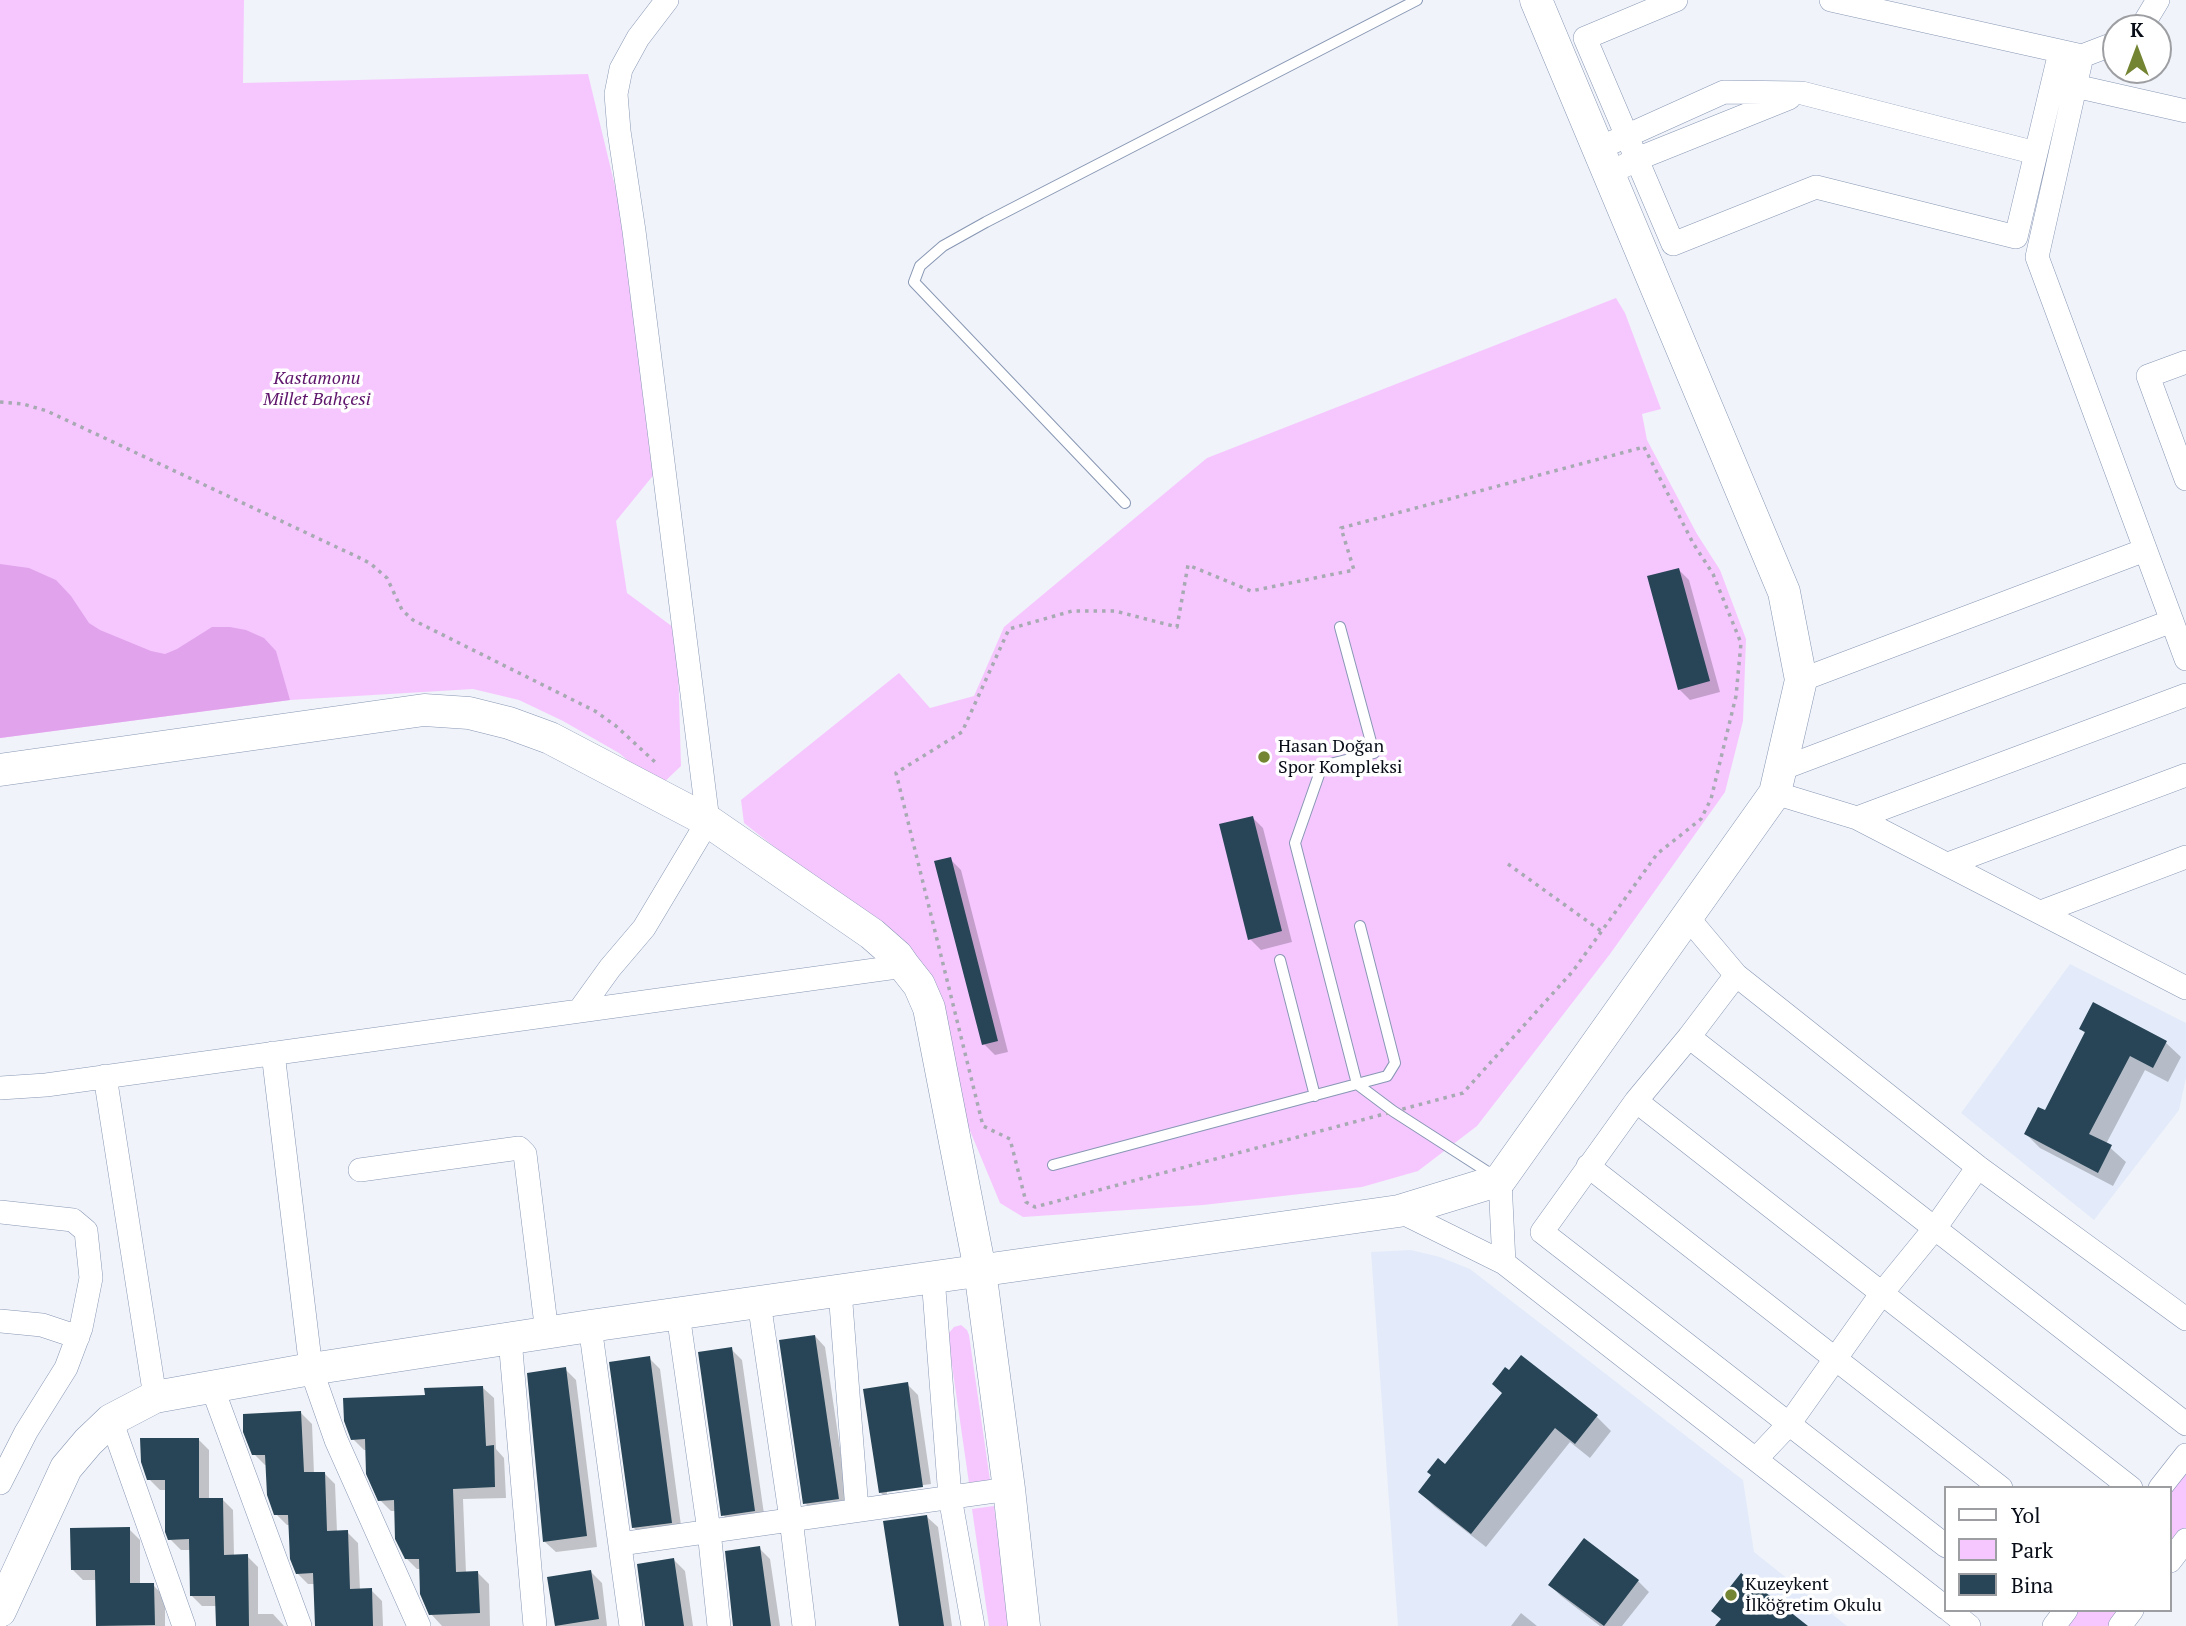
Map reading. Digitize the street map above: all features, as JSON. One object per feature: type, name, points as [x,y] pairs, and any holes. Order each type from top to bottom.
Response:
[{"type":"street","points":[[579,1011],[610,968],[644,928],[708,821],[616,94],[621,69],[638,38],[667,0]]},
{"type":"street","points":[[3,1597],[66,1468],[111,1420],[155,1397],[311,1369],[590,1326],[1399,1211],[1500,1180],[1688,918],[1778,781],[1801,680],[1784,592],[1612,153],[1536,0]]},
{"type":"street","points":[[1612,153],[1585,38],[1676,0]]},
{"type":"street","points":[[1831,0],[2071,54],[2102,46]]},
{"type":"street","points":[[1637,159],[1673,244],[1816,187],[2016,237],[2036,153],[2071,54]]},
{"type":"street","points":[[2071,54],[2076,86],[2037,257],[2186,659]]},
{"type":"street","points":[[2076,86],[2186,111]]},
{"type":"street","points":[[1612,153],[1684,109],[1724,92],[1802,93],[2036,153]]},
{"type":"street","points":[[1612,153],[1637,159],[1802,93]]},
{"type":"street","points":[[1684,109],[1696,135]]},
{"type":"street","points":[[1612,153],[1637,159]]},
{"type":"street","points":[[2186,362],[2148,376],[2181,451],[2186,479]]},
{"type":"street","points":[[1801,680],[2145,551]]},
{"type":"street","points":[[1778,781],[2172,621]]},
{"type":"street","points":[[1857,818],[2186,695]]},
{"type":"street","points":[[0,770],[424,710],[489,718],[550,738],[708,821],[872,934],[904,965],[919,985],[929,1008],[979,1270],[1009,1489],[1024,1626]]},
{"type":"street","points":[[1948,864],[2186,775]]},
{"type":"street","points":[[1778,781],[1948,864],[2186,988]]},
{"type":"street","points":[[2041,912],[2186,857]]},
{"type":"street","points":[[1688,918],[1736,975],[1978,1167],[2186,1319]]},
{"type":"street","points":[[0,1088],[46,1085],[904,965]]},
{"type":"street","points":[[1736,975],[1636,1101],[1542,1232],[1944,1544]]},
{"type":"street","points":[[1689,1037],[2186,1424]]},
{"type":"street","points":[[273,1053],[311,1369],[336,1440],[419,1626]]},
{"type":"street","points":[[105,1076],[155,1397]]},
{"type":"street","points":[[1636,1101],[2128,1486]]},
{"type":"street","points":[[360,1170],[519,1148],[525,1154],[547,1333]]},
{"type":"street","points":[[1588,1166],[1998,1486]]},
{"type":"street","points":[[1756,1459],[1789,1424],[1882,1293],[1935,1228],[1978,1167]]},
{"type":"street","points":[[1500,1180],[1504,1263]]},
{"type":"street","points":[[1399,1211],[1504,1263],[1944,1606]]},
{"type":"street","points":[[0,1212],[73,1220],[86,1231],[92,1278],[78,1337],[66,1368],[9,1447],[0,1483]]},
{"type":"street","points":[[933,1277],[950,1497],[973,1626]]},
{"type":"street","points":[[840,1291],[857,1510]]},
{"type":"street","points":[[759,1302],[804,1626]]},
{"type":"street","points":[[678,1314],[709,1531],[719,1626]]},
{"type":"street","points":[[0,1321],[42,1325],[78,1337]]},
{"type":"street","points":[[590,1326],[631,1626]]},
{"type":"street","points":[[510,1339],[535,1626]]},
{"type":"street","points":[[212,1387],[300,1626]]},
{"type":"street","points":[[111,1420],[184,1626]]},
{"type":"street","points":[[2163,1486],[2186,1455]]},
{"type":"street","points":[[620,1545],[1009,1489]]},
{"type":"street","points":[[2172,1558],[2186,1540]]},
{"type":"street","points":[[1952,1612],[1969,1626]]},
{"type":"lane","points":[[1125,503],[914,282],[920,266],[943,246],[986,222],[1418,0]]},
{"type":"lane","points":[[1340,627],[1374,753],[1322,766],[1294,843],[1357,1084],[1393,1111],[1500,1180]]},
{"type":"lane","points":[[1053,1165],[1387,1076],[1395,1063],[1360,926]]},
{"type":"lane","points":[[1280,960],[1315,1096]]},
{"type":"path","points":[[0,402],[23,404],[47,411],[362,559],[387,578],[402,610],[413,620],[595,710],[657,763]]},
{"type":"path","points":[[1508,864],[1601,931]]},
{"type":"shaded area","points":[[0,564],[29,568],[56,580],[71,596],[89,623],[151,651],[165,654],[212,627],[246,630],[264,638],[276,651],[290,700],[0,738]]},
{"type":"shaded area","points":[[2070,964],[2186,1023],[2186,1078],[2179,1110],[2094,1220],[1961,1113]]},
{"type":"shaded area","points":[[1411,1250],[1440,1257],[1470,1269],[1743,1480],[1754,1552],[1847,1626],[1398,1626],[1371,1252]]},
{"type":"green space","name":"Kastamonu Millet Bahçesi","points":[[0,0],[244,0],[243,83],[588,74],[627,236],[660,467],[616,521],[627,593],[677,630],[681,766],[659,787],[619,753],[563,721],[519,700],[473,689],[290,700],[0,738]]},
{"type":"green space","name":"Hasan Doğan Spor Kompleksi","points":[[1616,298],[1625,313],[1661,409],[1642,414],[1647,440],[1697,534],[1720,570],[1746,639],[1743,721],[1725,792],[1610,954],[1477,1126],[1418,1171],[1362,1187],[1203,1205],[1023,1217],[1000,1203],[890,938],[744,823],[741,800],[899,673],[930,708],[974,696],[1004,627],[1207,458]]},
{"type":"green space","points":[[961,1325],[969,1335],[990,1480],[969,1483],[948,1338],[954,1327]]},
{"type":"green space","points":[[2186,1467],[2186,1542],[2172,1560],[2172,1486]]},
{"type":"green space","points":[[994,1506],[1011,1626],[989,1626],[972,1509]]},
{"type":"green space","points":[[2072,1612],[2132,1612],[2121,1626],[2062,1626]]},
{"type":"building","points":[[1679,568],[1710,681],[1678,690],[1647,576]]},
{"type":"building","points":[[1253,816],[1282,931],[1248,940],[1219,824]]},
{"type":"building","points":[[951,857],[998,1041],[982,1045],[934,861]]},
{"type":"building","points":[[2093,1002],[2167,1041],[2153,1068],[2130,1056],[2089,1134],[2112,1145],[2098,1173],[2024,1134],[2038,1107],[2045,1110],[2085,1032],[2079,1029]]},
{"type":"building","points":[[815,1335],[839,1499],[803,1504],[779,1340]]},
{"type":"building","points":[[732,1347],[755,1511],[721,1516],[698,1352]]},
{"type":"building","points":[[1521,1355],[1598,1415],[1575,1444],[1555,1428],[1471,1534],[1418,1492],[1431,1475],[1427,1472],[1438,1458],[1445,1464],[1502,1393],[1492,1384],[1505,1367],[1509,1370]]},
{"type":"building","points":[[650,1356],[672,1523],[632,1528],[609,1362]]},
{"type":"building","points":[[566,1367],[587,1536],[543,1542],[527,1373]]},
{"type":"building","points":[[908,1382],[923,1487],[879,1493],[863,1389]]},
{"type":"building","points":[[483,1386],[486,1446],[494,1445],[495,1487],[453,1489],[456,1572],[478,1571],[480,1613],[429,1615],[420,1594],[419,1559],[405,1559],[395,1539],[394,1500],[378,1501],[366,1474],[365,1439],[351,1440],[344,1421],[343,1398],[425,1395],[424,1388]]},
{"type":"building","points":[[301,1411],[304,1472],[325,1472],[327,1531],[348,1530],[350,1589],[372,1588],[373,1626],[315,1626],[313,1573],[296,1574],[290,1559],[288,1515],[274,1515],[267,1495],[265,1455],[252,1455],[243,1432],[243,1414]]},
{"type":"building","points":[[140,1438],[199,1438],[199,1498],[223,1498],[224,1555],[248,1554],[249,1626],[216,1626],[215,1596],[190,1596],[189,1539],[168,1540],[165,1532],[165,1480],[147,1480],[141,1462]]},
{"type":"building","points":[[927,1515],[944,1626],[899,1626],[883,1521]]},
{"type":"building","points":[[130,1527],[130,1583],[154,1583],[155,1625],[96,1626],[95,1570],[71,1570],[70,1528]]},
{"type":"building","points":[[1584,1538],[1639,1580],[1604,1626],[1548,1585]]},
{"type":"building","points":[[760,1546],[771,1626],[733,1626],[725,1551]]},
{"type":"building","points":[[674,1558],[684,1626],[645,1626],[637,1564]]},
{"type":"building","points":[[591,1570],[599,1619],[555,1626],[547,1577]]},
{"type":"building","points":[[1741,1573],[1808,1626],[1715,1626],[1721,1619],[1711,1611]]},
{"type":"place","name":"Hasan Doğan Spor Kompleksi","points":[[1264,757]]},
{"type":"place","name":"Kuzeykent İlköğretim Okulu","points":[[1731,1595]]}]
